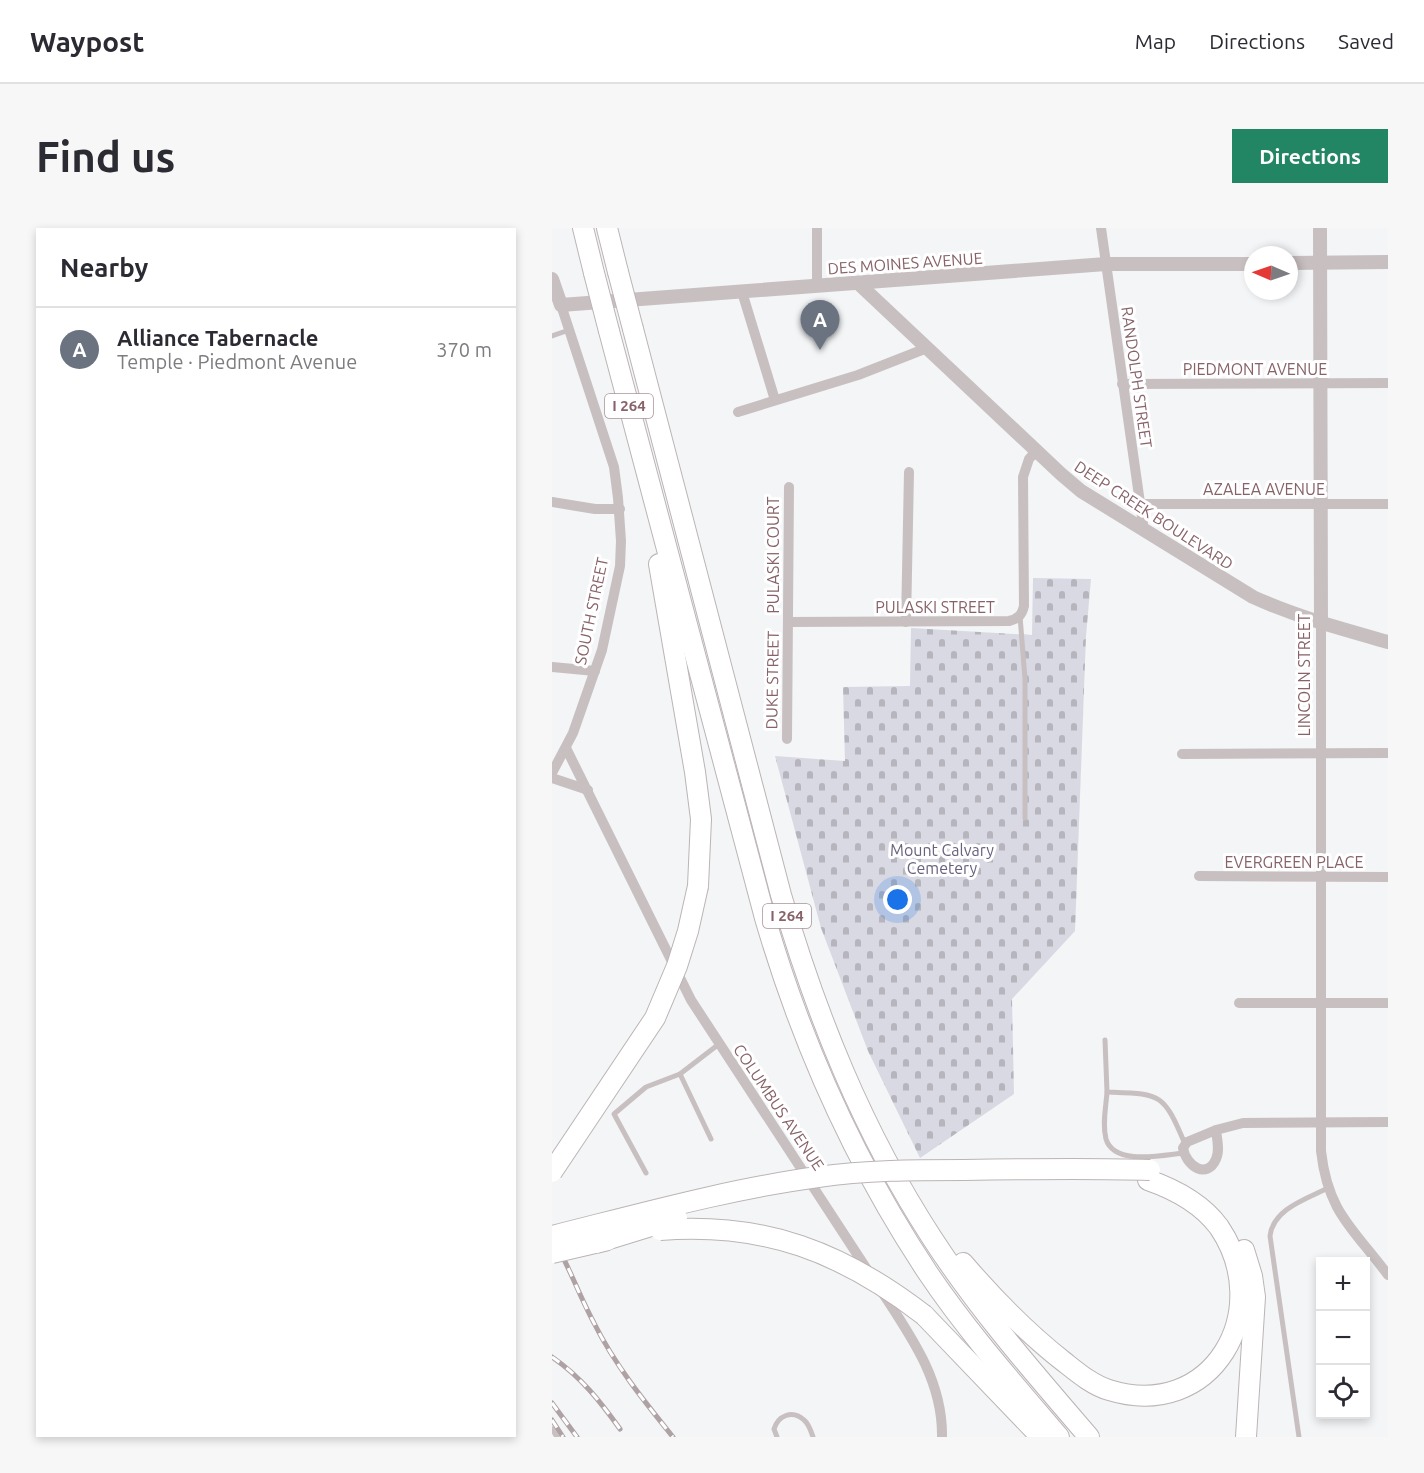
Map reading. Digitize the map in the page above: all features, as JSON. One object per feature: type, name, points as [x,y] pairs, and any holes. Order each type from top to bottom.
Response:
[{"type":"highway","name":"I 264","points":[[583,228],[765,918],[790,996],[824,1083],[873,1182],[929,1274],[987,1352],[1059,1437]]},
{"type":"highway","name":"I 264","points":[[607,228],[759,814],[796,945],[821,1018],[848,1085],[909,1202],[932,1239],[988,1318],[1089,1437]]},
{"type":"highway","points":[[552,1172],[655,1017],[677,966],[698,886],[701,819],[661,576],[649,481]]},
{"type":"highway","points":[[552,1236],[752,1189],[831,1175],[909,1170],[1068,1168],[1149,1175],[1190,1186],[1214,1205],[1232,1228],[1245,1252],[1252,1276],[1255,1297],[1246,1437]]},
{"type":"highway","points":[[596,1243],[716,1206],[812,1185],[935,1179],[1149,1175],[1192,1202],[1218,1227],[1234,1257],[1241,1291],[1238,1326],[1224,1355],[1200,1378],[1172,1392],[1139,1396],[1108,1390],[1080,1375],[1020,1326],[909,1202]]},
{"type":"highway","points":[[552,1253],[655,1230],[687,1228],[711,1228],[761,1235],[812,1249],[870,1277],[924,1316],[1041,1437]]},
{"type":"street","points":[[817,228],[817,287]]},
{"type":"street","name":"RANDOLPH STREET","points":[[1101,228],[1144,531]]},
{"type":"street","name":"LINCOLN STREET","points":[[1320,228],[1321,1151],[1328,1188],[1340,1216],[1388,1275]]},
{"type":"street","points":[[1298,263],[1388,262]]},
{"type":"street","name":"DES MOINES AVENUE","points":[[561,305],[1106,264],[1244,264]]},
{"type":"street","name":"SOUTH STREET","points":[[552,279],[614,467],[620,509],[620,566],[609,620],[595,671],[566,748],[552,772]]},
{"type":"street","name":"DEEP CREEK BOULEVARD","points":[[859,284],[1081,491],[1253,597],[1321,623],[1388,642]]},
{"type":"street","points":[[742,292],[775,400]]},
{"type":"street","points":[[738,412],[858,375],[927,348]]},
{"type":"street","name":"PIEDMONT AVENUE","points":[[1122,384],[1388,383]]},
{"type":"street","points":[[1020,616],[1024,606],[1023,477],[1029,459],[1036,451]]},
{"type":"street","points":[[906,622],[909,472]]},
{"type":"street","name":"PULASKI COURT","points":[[788,622],[789,487]]},
{"type":"street","points":[[552,502],[595,509],[620,509]]},
{"type":"street","name":"AZALEA AVENUE","points":[[1140,504],[1388,504]]},
{"type":"street","name":"PULASKI STREET","points":[[788,622],[1009,621],[1020,616]]},
{"type":"street","name":"DUKE STREET","points":[[786,739],[788,622]]},
{"type":"street","points":[[552,667],[595,671]]},
{"type":"street","name":"COLUMBUS AVENUE","points":[[566,748],[691,1000],[921,1353],[936,1388],[942,1437]]},
{"type":"street","points":[[1182,754],[1388,753]]},
{"type":"street","points":[[552,778],[588,790]]},
{"type":"street","name":"EVERGREEN PLACE","points":[[1199,876],[1388,878]]},
{"type":"street","points":[[1239,1003],[1388,1002]]},
{"type":"street","points":[[1216,1130],[1218,1156],[1209,1168],[1201,1169],[1192,1166],[1185,1158],[1187,1142],[1216,1130],[1243,1123],[1388,1122]]},
{"type":"lane","points":[[552,336],[569,330]]},
{"type":"lane","points":[[1020,616],[1025,679],[1025,818]]},
{"type":"lane","points":[[1105,1040],[1106,1133],[1107,1140],[1114,1151],[1136,1156],[1185,1149],[1171,1112],[1159,1099],[1148,1095],[1107,1092]]},
{"type":"lane","points":[[646,1173],[614,1114],[646,1088],[680,1074],[719,1044]]},
{"type":"lane","points":[[680,1074],[711,1139]]},
{"type":"lane","points":[[1299,1437],[1270,1236],[1271,1228],[1280,1215],[1328,1188]]},
{"type":"lane","points":[[777,1437],[774,1429],[776,1421],[784,1416],[795,1415],[804,1420],[813,1437]]},
{"type":"lane","points":[[552,1430],[556,1437]]},
{"type":"green space","name":"Mount Calvary Cemetery","points":[[1033,578],[1091,579],[1086,636],[1075,931],[1012,999],[1014,1094],[920,1158],[868,1051],[821,928],[775,756],[845,761],[843,687],[910,686],[911,628],[1032,635]]},
{"type":"railway","points":[[552,1236],[611,1353],[673,1437]]},
{"type":"railway","points":[[552,1357],[589,1390],[620,1429]]},
{"type":"railway","points":[[552,1403],[577,1437]]},
{"type":"railway","points":[[552,1420],[563,1437]]},
{"type":"place","name":"Alliance Tabernacle","points":[[820,350]]}]
